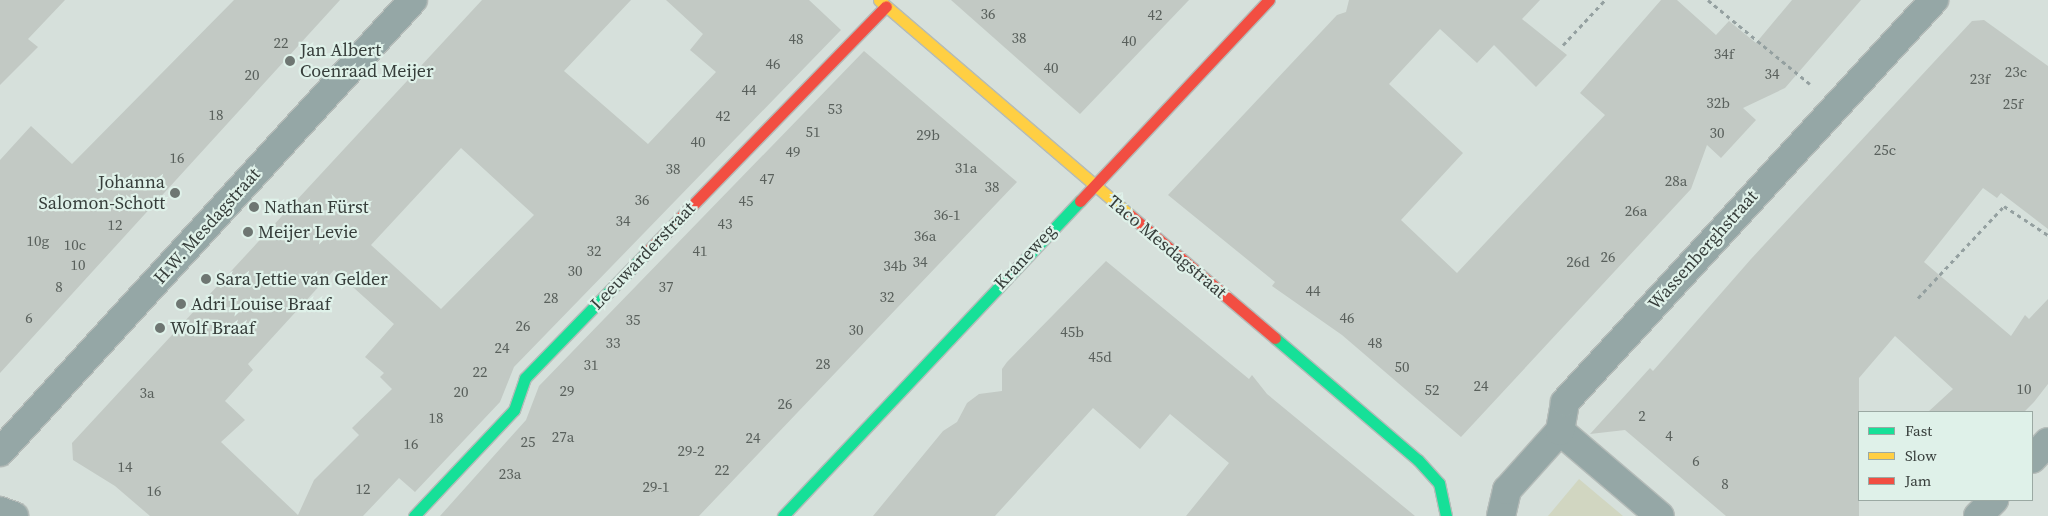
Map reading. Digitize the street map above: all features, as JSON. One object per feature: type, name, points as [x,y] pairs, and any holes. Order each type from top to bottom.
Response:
[{"type":"street","name":"H.W. Mesdagstraat","points":[[0,452],[413,0]]},
{"type":"street","name":"Kraneweg","points":[[783,516],[1093,184],[1269,0]]},
{"type":"street","name":"Wassenberghstraat","points":[[1560,431],[1565,402],[1934,0]]},
{"type":"street","name":"Taco Mesdagstraat","points":[[883,3],[1418,460],[1439,483],[1446,502],[1446,516]]},
{"type":"street","name":"Leeuwarderstraat","points":[[414,516],[514,410],[525,378],[883,3]]},
{"type":"street","points":[[1501,516],[1507,490],[1560,431],[1660,516]]},
{"type":"street","points":[[2033,458],[2048,442]]},
{"type":"street","points":[[1978,516],[1993,501]]},
{"type":"street","points":[[0,511],[14,516]]},
{"type":"path","points":[[1563,45],[1605,0]]},
{"type":"path","points":[[1708,0],[1836,106]]},
{"type":"path","points":[[1918,298],[2004,206],[2048,236]]},
{"type":"green space","points":[[1579,479],[1623,516],[1548,516]]},
{"type":"building","points":[[0,0],[65,0],[28,39],[38,47],[0,85]]},
{"type":"building","points":[[234,0],[340,0],[0,373],[0,160],[31,126],[72,164]]},
{"type":"building","points":[[482,0],[631,0],[564,71],[648,144],[716,72],[690,50],[703,34],[666,0],[809,0],[841,30],[514,367],[500,402],[415,492],[399,478],[363,516],[150,516],[115,486],[73,460],[72,443]],"holes":[[[461,148],[534,215],[441,309],[371,245]],[[334,270],[394,324],[365,357],[384,373],[380,377],[392,389],[352,428],[359,435],[314,480],[298,515],[221,442],[245,420],[225,401],[253,370],[248,364]]]},
{"type":"building","points":[[951,0],[1189,0],[1080,114]]},
{"type":"building","points":[[1349,0],[1540,0],[1522,19],[1567,55],[1536,87],[1494,45],[1477,63],[1440,29],[1389,84],[1463,153],[1401,220],[1457,273],[1605,115],[1580,93],[1661,0],[1677,0],[1716,35],[1729,21],[1756,43],[1792,0],[1861,0],[1785,88],[1743,108],[1756,120],[1721,158],[1707,145],[1691,189],[1461,437],[1342,335],[1272,286],[1275,282],[1168,195],[1337,15],[1346,12]]},
{"type":"building","points":[[1984,20],[2048,66],[2048,229],[2001,193],[1997,198],[1983,188],[1924,262],[2011,336],[2025,315],[2029,319],[2048,299],[2048,384],[2034,402],[2025,411],[1929,411],[1953,389],[1895,336],[1859,378],[1859,516],[1726,516],[1625,430],[1590,434],[1650,368],[1653,371],[1751,259],[1972,21]]},
{"type":"building","points":[[864,51],[1017,182],[699,516],[440,516],[526,420],[539,386]]},
{"type":"building","points":[[1106,261],[1249,379],[1252,375],[1267,394],[1415,516],[1186,516],[1229,463],[1170,414],[1140,449],[1093,408],[995,516],[873,516],[943,431],[957,422],[967,403],[979,394],[1002,391],[1002,369],[1007,362]]},
{"type":"traffic: fast","points":[[783,516],[1080,201]]},
{"type":"traffic: fast","points":[[414,516],[514,410],[525,378],[646,253]]},
{"type":"traffic: fast","points":[[1275,338],[1418,460],[1439,483],[1446,516]]},
{"type":"traffic: slow","points":[[879,0],[1130,215]]},
{"type":"traffic: jam","points":[[1080,201],[1269,0]]},
{"type":"traffic: jam","points":[[646,253],[886,6]]},
{"type":"traffic: jam","points":[[1130,215],[1275,338]]},
{"type":"place","name":"Jan Albert Coenraad Meijer","points":[[290,61]]},
{"type":"place","name":"Johanna Salomon-Schott","points":[[175,193]]},
{"type":"place","name":"Nathan Fürst","points":[[254,207]]},
{"type":"place","name":"Meijer Levie","points":[[248,232]]},
{"type":"place","name":"Sara Jettie van Gelder","points":[[206,279]]},
{"type":"place","name":"Adri Louise Braaf","points":[[181,304]]},
{"type":"place","name":"Wolf Braaf","points":[[160,328]]}]
